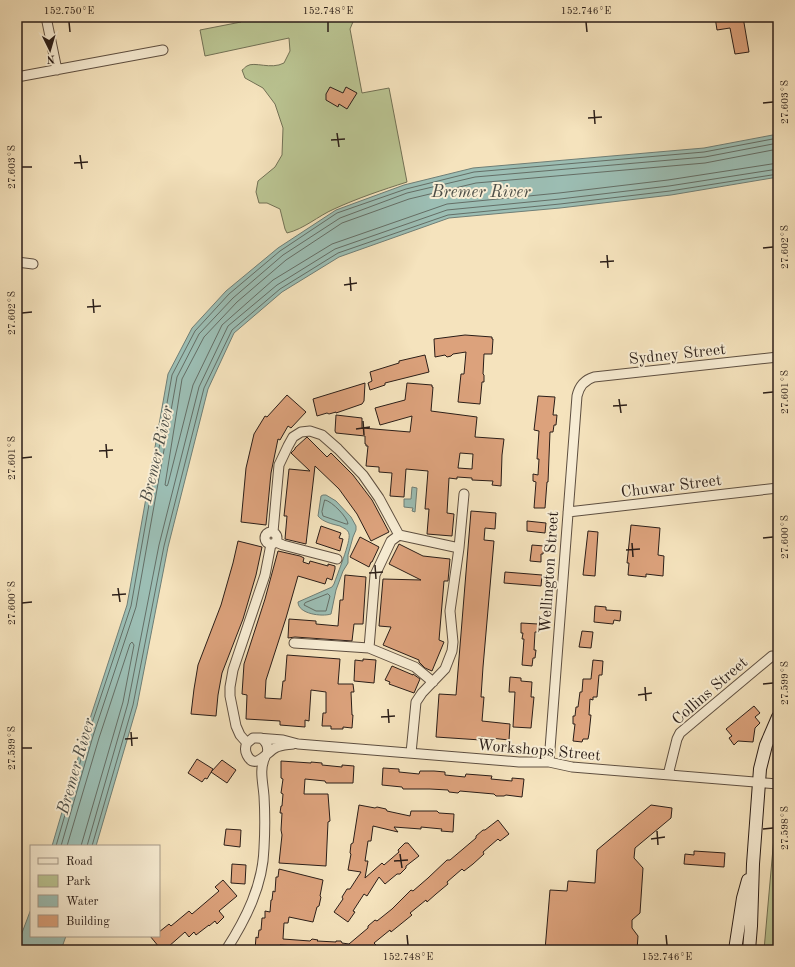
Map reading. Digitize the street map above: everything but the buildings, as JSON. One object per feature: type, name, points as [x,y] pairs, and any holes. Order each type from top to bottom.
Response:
[{"type":"main road","points":[[749,950],[759,783],[763,753],[778,717]]},
{"type":"main road","points":[[735,950],[743,898],[753,864]]},
{"type":"street","points":[[46,17],[56,70]]},
{"type":"street","points":[[17,77],[163,50]]},
{"type":"street","points":[[17,262],[33,264]]},
{"type":"street","name":"Sydney Street","points":[[582,385],[587,380],[594,377],[778,357]]},
{"type":"street","name":"Wellington Street","points":[[549,762],[577,396],[582,385]]},
{"type":"street","points":[[247,743],[240,735],[236,726],[230,696],[230,687],[233,670],[265,575],[273,543],[277,535],[273,532],[279,465],[293,437],[301,432],[310,431],[322,435],[338,449],[363,475],[379,498],[399,535]]},
{"type":"street","name":"Chuwar Street","points":[[568,512],[778,488]]},
{"type":"street","points":[[411,753],[416,702],[422,693],[445,669],[452,650],[453,642],[450,611],[459,548],[464,494]]},
{"type":"street","points":[[369,648],[375,575],[391,541],[399,535],[459,548]]},
{"type":"street","points":[[273,543],[336,559]]},
{"type":"street","points":[[294,643],[369,648],[415,667],[433,682]]},
{"type":"street","name":"Collins Street","points":[[668,775],[677,739],[680,733],[772,656]]},
{"type":"street","points":[[226,950],[243,922],[261,875],[264,847],[264,796],[261,768],[268,751],[265,741],[257,738],[250,740],[247,743],[245,750],[246,754],[252,760],[262,783]]},
{"type":"street","name":"Workshops Street","points":[[257,738],[283,740],[298,744],[530,763],[549,762],[572,767],[778,784]]},
{"type":"street","name":"Workshops Street","points":[[266,755],[276,747],[298,744]]},
{"type":"street","points":[[252,760],[259,760],[266,755]]},
{"type":"green space","points":[[242,17],[355,17],[350,29],[362,93],[389,88],[407,182],[370,194],[343,205],[299,229],[287,233],[280,209],[267,203],[259,203],[256,192],[258,181],[275,167],[282,155],[283,128],[275,104],[263,88],[245,78],[242,70],[247,66],[254,64],[274,66],[284,63],[290,51],[289,38],[205,56],[200,30],[241,22]]},
{"type":"green space","points":[[778,801],[778,950],[764,950],[777,803]]},
{"type":"water","name":"Bremer River","points":[[778,134],[778,177],[671,195],[560,208],[449,218],[339,257],[282,292],[234,333],[208,389],[168,547],[137,706],[96,845],[52,845],[85,734],[127,605],[168,374],[192,328],[226,291],[278,248],[336,210],[404,185],[473,168],[704,148]]},
{"type":"water","points":[[412,487],[417,488],[415,512],[412,511],[413,508],[404,507],[404,499],[411,499]]},
{"type":"water","points":[[326,495],[336,501],[351,517],[356,526],[356,530],[348,555],[348,563],[343,571],[336,590],[331,614],[317,615],[306,612],[299,606],[298,602],[332,587],[349,538],[348,531],[340,526],[325,521],[318,516],[321,496]]},
{"type":"water","points":[[30,912],[30,937],[66,937],[61,950],[17,950],[17,946]]}]
